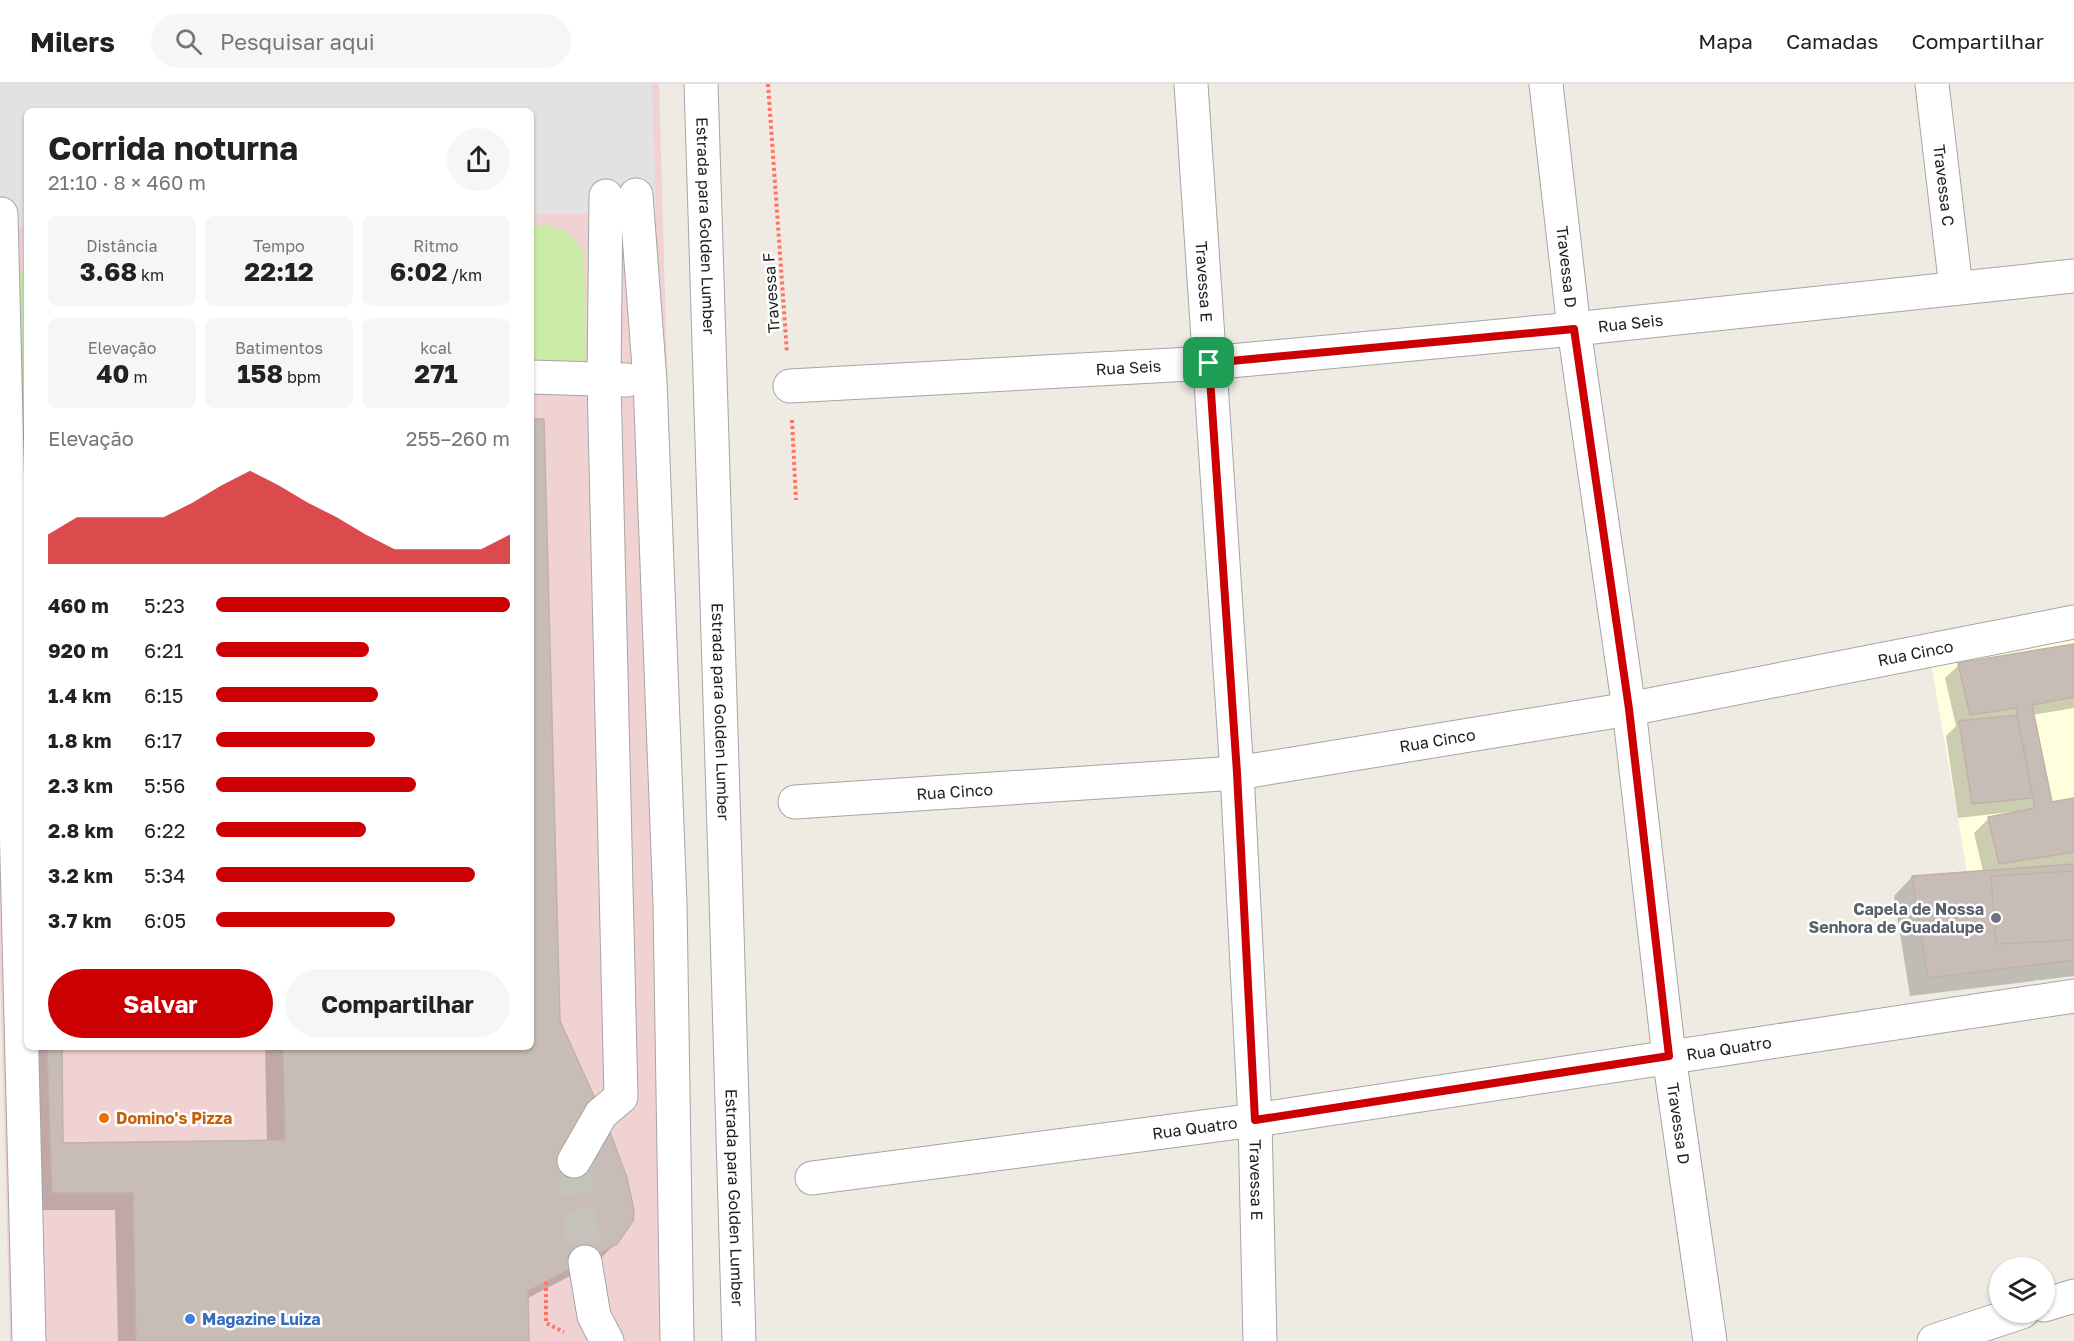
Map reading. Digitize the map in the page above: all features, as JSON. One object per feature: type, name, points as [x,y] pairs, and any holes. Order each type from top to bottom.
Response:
[{"type":"street","name":"Estrada para Golden Lumber","points":[[701,84],[712,379],[722,800],[739,1341]]},
{"type":"street","name":"Travessa E","points":[[1191,84],[1237,773],[1255,1120],[1260,1341]]},
{"type":"street","name":"Travessa D","points":[[1546,84],[1574,329],[1629,709],[1669,1056],[1710,1341]]},
{"type":"street","name":"Travessa C","points":[[1932,84],[1956,288]]},
{"type":"street","points":[[574,1161],[602,1114],[621,1097],[604,380],[621,196],[650,381],[670,904],[677,1341]]},
{"type":"street","points":[[2,214],[29,1341]]},
{"type":"street","name":"Rua Seis","points":[[790,386],[1209,363],[1574,329],[2074,276]]},
{"type":"street","points":[[534,376],[650,381]]},
{"type":"street","name":"Rua Cinco","points":[[795,802],[1237,773],[1629,709],[2074,622]]},
{"type":"street","name":"Rua Quatro","points":[[812,1178],[1255,1120],[2074,996]]},
{"type":"street","points":[[585,1262],[594,1316],[607,1341]]},
{"type":"street","points":[[2055,1302],[2074,1296]]},
{"type":"street","points":[[1934,1341],[1989,1323]]},
{"type":"path","name":"Travessa F","points":[[768,84],[796,500]]},
{"type":"path","points":[[546,1282],[546,1323],[572,1336]]},
{"type":"shaded area","points":[[0,84],[659,84],[695,1341],[10,1341],[0,968]]},
{"type":"shaded area","points":[[0,84],[652,84],[656,214],[534,214],[534,108],[24,108],[24,227],[0,227]]},
{"type":"shaded area","points":[[2074,632],[2074,864],[1967,871],[1930,657]]},
{"type":"green space","points":[[551,225],[571,235],[584,252],[586,359],[578,367],[534,367],[534,226]]},
{"type":"green space","points":[[24,268],[24,445],[18,444],[16,282]]},
{"type":"building","points":[[534,419],[544,419],[560,1021],[608,1127],[627,1178],[634,1210],[633,1221],[617,1244],[528,1291],[529,1341],[136,1341],[133,1193],[52,1193],[47,1050],[62,1050],[63,1143],[285,1140],[283,1050],[534,1050]]},
{"type":"building","points":[[2074,644],[2074,697],[2032,705],[2052,802],[2074,798],[2074,852],[1999,864],[1988,817],[2035,808],[2016,708],[1970,715],[1958,663]]},
{"type":"building","points":[[2017,715],[2033,798],[1972,804],[1959,721]]},
{"type":"building","name":"Capela de Nossa Senhora de Guadalupe","points":[[2074,864],[2074,960],[1928,978],[1912,876]]},
{"type":"building","name":"Capela de Nossa Senhora de Guadalupe","points":[[2074,871],[2074,940],[1996,944],[1991,876]]},
{"type":"tunnel","points":[[574,1161],[585,1262]]},
{"type":"place","name":"Capela de Nossa Senhora de Guadalupe","points":[[1996,918]]},
{"type":"place","name":"Domino's Pizza","points":[[104,1118]]},
{"type":"place","name":"Magazine Luiza","points":[[190,1319]]},
{"type":"route","points":[[1574,329],[1629,709],[1669,1056],[1255,1120],[1237,773],[1209,363],[1574,329]]}]
